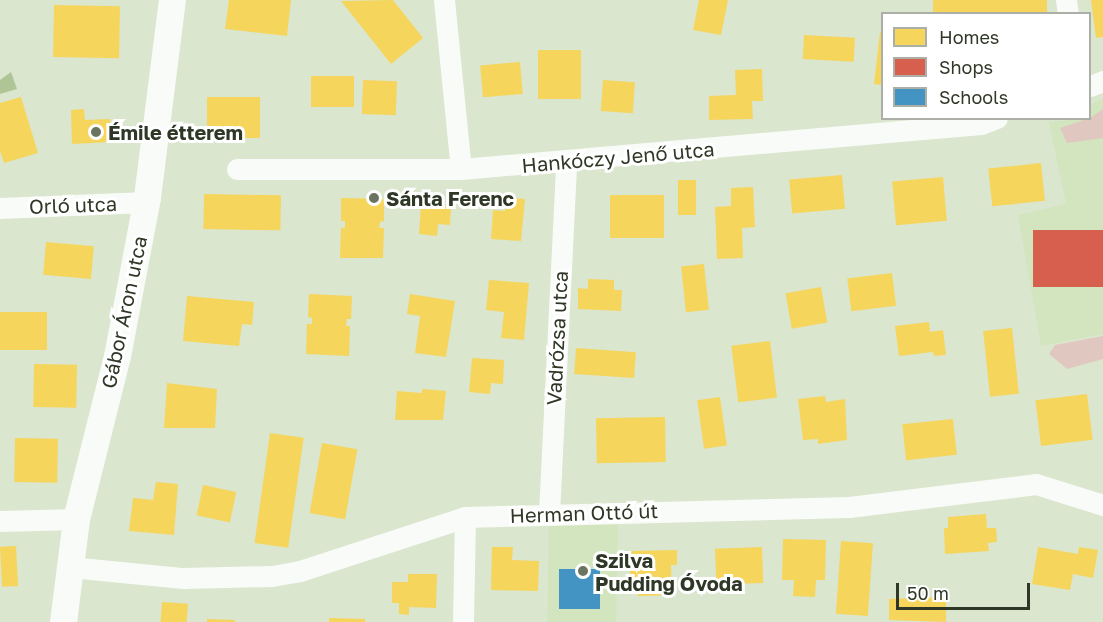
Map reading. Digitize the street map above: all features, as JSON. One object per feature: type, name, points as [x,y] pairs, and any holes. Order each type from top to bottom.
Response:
[{"type":"street","name":"Gábor Áron utca","points":[[63,622],[81,568],[76,519],[117,356],[146,202],[172,0]]},
{"type":"street","points":[[444,0],[462,169]]},
{"type":"street","name":"Hankóczy Jenő utca","points":[[237,169],[462,169],[567,162],[981,124],[992,120]]},
{"type":"street","name":"Vadrózsa utca","points":[[549,514],[567,162]]},
{"type":"street","name":"Orló utca","points":[[0,208],[146,202]]},
{"type":"street","name":"Herman Ottó út","points":[[81,568],[183,578],[272,576],[300,571],[465,517],[849,507],[1036,483],[1103,505]]},
{"type":"street","points":[[463,622],[465,517]]},
{"type":"street","points":[[0,521],[76,519]]},
{"type":"shaded area","points":[[11,72],[17,89],[0,94],[0,80]]},
{"type":"shaded area","points":[[1103,99],[1103,334],[1041,346],[1018,215],[1066,204],[1049,122],[1091,120],[1091,105]]},
{"type":"shaded area","points":[[1103,109],[1103,138],[1067,143],[1060,128],[1091,120],[1091,117]]},
{"type":"shaded area","points":[[1103,336],[1103,359],[1067,369],[1049,354],[1055,345]]},
{"type":"shaded area","name":"Szilva Pudding Óvoda","points":[[549,520],[618,521],[616,622],[547,622]]},
{"type":"building: Homes","points":[[229,0],[291,0],[287,36],[225,29]]},
{"type":"building: Homes","points":[[393,0],[423,38],[391,64],[341,1]]},
{"type":"building: Homes","points":[[699,0],[728,0],[721,35],[693,30]]},
{"type":"building: Homes","points":[[933,0],[1047,0],[1047,12],[933,12]]},
{"type":"building: Homes","points":[[1091,0],[1103,0],[1103,37],[1096,38]]},
{"type":"building: Homes","points":[[54,5],[120,6],[119,58],[53,57]]},
{"type":"building: Homes","points":[[880,32],[881,32],[881,85],[874,84]]},
{"type":"building: Homes","points":[[804,35],[855,38],[854,62],[803,59]]},
{"type":"building: Homes","points":[[538,50],[581,50],[581,99],[538,99]]},
{"type":"building: Homes","points":[[520,62],[523,94],[483,97],[480,65]]},
{"type":"building: Homes","points":[[762,69],[763,101],[752,101],[753,119],[709,120],[709,96],[736,95],[735,70]]},
{"type":"building: Homes","points":[[311,76],[354,76],[354,107],[311,107]]},
{"type":"building: Homes","points":[[363,80],[397,81],[396,115],[362,114]]},
{"type":"building: Homes","points":[[603,80],[635,82],[633,113],[601,111]]},
{"type":"building: Homes","points":[[21,97],[38,153],[4,163],[0,151],[0,103]]},
{"type":"building: Homes","points":[[207,97],[260,97],[260,138],[207,138]]},
{"type":"building: Homes","points":[[84,109],[85,120],[110,119],[111,142],[72,144],[71,110]]},
{"type":"building: Homes","points":[[1041,163],[1045,201],[992,206],[988,169]]},
{"type":"building: Homes","points":[[842,175],[845,209],[792,213],[789,180]]},
{"type":"building: Homes","points":[[943,177],[947,221],[896,225],[892,181]]},
{"type":"building: Homes","points":[[678,180],[696,180],[696,215],[678,215]]},
{"type":"building: Homes","points":[[753,187],[755,227],[742,228],[743,258],[717,259],[715,207],[731,206],[731,188]]},
{"type":"building: Homes","points":[[204,194],[281,195],[280,230],[203,229]]},
{"type":"building: Homes","points":[[610,195],[664,195],[664,238],[610,238]]},
{"type":"building: Homes","points":[[341,198],[384,199],[384,221],[380,222],[379,228],[384,228],[383,258],[340,258],[341,228],[345,228],[345,221],[341,221]]},
{"type":"building: Homes","points":[[506,198],[525,199],[521,241],[491,239],[493,210],[505,211]]},
{"type":"building: Homes","points":[[421,204],[451,207],[450,225],[438,224],[437,236],[419,234]]},
{"type":"building: Homes","points":[[46,242],[94,246],[91,279],[43,275]]},
{"type":"building: Homes","points":[[704,264],[709,310],[686,312],[681,266]]},
{"type":"building: Homes","points":[[892,273],[896,306],[851,311],[847,278]]},
{"type":"building: Homes","points":[[588,279],[614,280],[614,290],[622,290],[621,311],[578,309],[578,288],[588,289]]},
{"type":"building: Homes","points":[[489,280],[529,283],[524,340],[501,338],[504,312],[486,310]]},
{"type":"building: Homes","points":[[821,287],[827,322],[792,329],[786,293]]},
{"type":"building: Homes","points":[[309,294],[352,296],[351,319],[347,319],[346,326],[350,326],[349,356],[306,354],[307,324],[312,324],[312,318],[308,317]]},
{"type":"building: Homes","points":[[410,294],[455,301],[446,357],[415,353],[420,316],[407,314]]},
{"type":"building: Homes","points":[[187,296],[254,302],[252,325],[242,324],[239,346],[183,341]]},
{"type":"building: Homes","points":[[0,312],[47,312],[47,350],[0,350]]},
{"type":"building: Homes","points":[[929,322],[930,332],[943,330],[946,355],[934,356],[933,352],[899,356],[895,326]]},
{"type":"building: Homes","points":[[1012,328],[1019,394],[990,397],[983,331]]},
{"type":"building: Homes","points":[[770,341],[777,398],[738,402],[731,346]]},
{"type":"building: Homes","points":[[576,348],[636,352],[634,378],[574,374]]},
{"type":"building: Homes","points":[[472,358],[504,360],[503,384],[491,383],[490,394],[469,392]]},
{"type":"building: Homes","points":[[34,364],[77,365],[76,408],[33,407]]},
{"type":"building: Homes","points":[[167,383],[217,389],[215,428],[164,428]]},
{"type":"building: Homes","points":[[422,389],[446,391],[443,420],[395,420],[397,391],[422,393]]},
{"type":"building: Homes","points":[[1087,394],[1093,440],[1041,446],[1035,400]]},
{"type":"building: Homes","points":[[825,396],[826,402],[845,399],[847,440],[818,444],[818,439],[803,440],[798,399]]},
{"type":"building: Homes","points":[[720,397],[727,446],[704,449],[697,400]]},
{"type":"building: Homes","points":[[665,417],[666,462],[597,463],[596,418]]},
{"type":"building: Homes","points":[[953,419],[957,455],[906,460],[902,424]]},
{"type":"building: Homes","points":[[270,433],[304,438],[288,548],[255,543]]},
{"type":"building: Homes","points":[[15,438],[58,439],[57,483],[14,482]]},
{"type":"building: Homes","points":[[322,443],[357,449],[345,519],[310,513]]},
{"type":"building: Homes","points":[[156,482],[178,484],[174,535],[129,531],[133,498],[153,500]]},
{"type":"building: Homes","points":[[203,485],[236,492],[230,522],[197,515]]},
{"type":"building: Homes","points":[[986,514],[987,528],[996,528],[997,542],[988,543],[989,551],[945,554],[944,528],[948,528],[948,517]]},
{"type":"building: Homes","points":[[783,539],[826,540],[825,580],[816,580],[815,597],[793,596],[794,580],[782,580]]},
{"type":"building: Homes","points":[[841,541],[873,543],[868,616],[836,614]]},
{"type":"building: Homes","points":[[16,546],[18,586],[2,587],[0,547]]},
{"type":"building: Homes","points":[[492,547],[513,547],[512,560],[539,561],[538,591],[491,590]]},
{"type":"building: Homes","points":[[762,547],[763,583],[716,585],[715,549]]},
{"type":"building: Homes","points":[[1038,547],[1078,554],[1079,547],[1098,550],[1093,578],[1073,574],[1070,590],[1032,584]]},
{"type":"building: Homes","points":[[677,550],[677,565],[671,565],[672,595],[638,596],[638,584],[630,584],[630,551]]},
{"type":"building: Homes","points":[[408,574],[437,574],[436,608],[409,607],[409,615],[399,614],[399,603],[392,603],[392,582],[408,582]]},
{"type":"building: Homes","points":[[946,597],[946,622],[889,620],[889,599]]},
{"type":"building: Homes","points":[[162,602],[188,604],[187,622],[161,622]]},
{"type":"building: Homes","points":[[329,618],[365,619],[365,622],[329,622]]},
{"type":"building: Homes","points":[[207,619],[235,620],[235,622],[207,622]]},
{"type":"building: Shops","points":[[1033,230],[1103,230],[1103,287],[1033,287]]},
{"type":"building: Schools","points":[[559,569],[600,569],[600,609],[559,609]]},
{"type":"place","name":"Émile étterem","points":[[96,132]]},
{"type":"place","name":"Sánta Ferenc","points":[[374,198]]},
{"type":"place","name":"Szilva Pudding Óvoda","points":[[583,571]]}]
